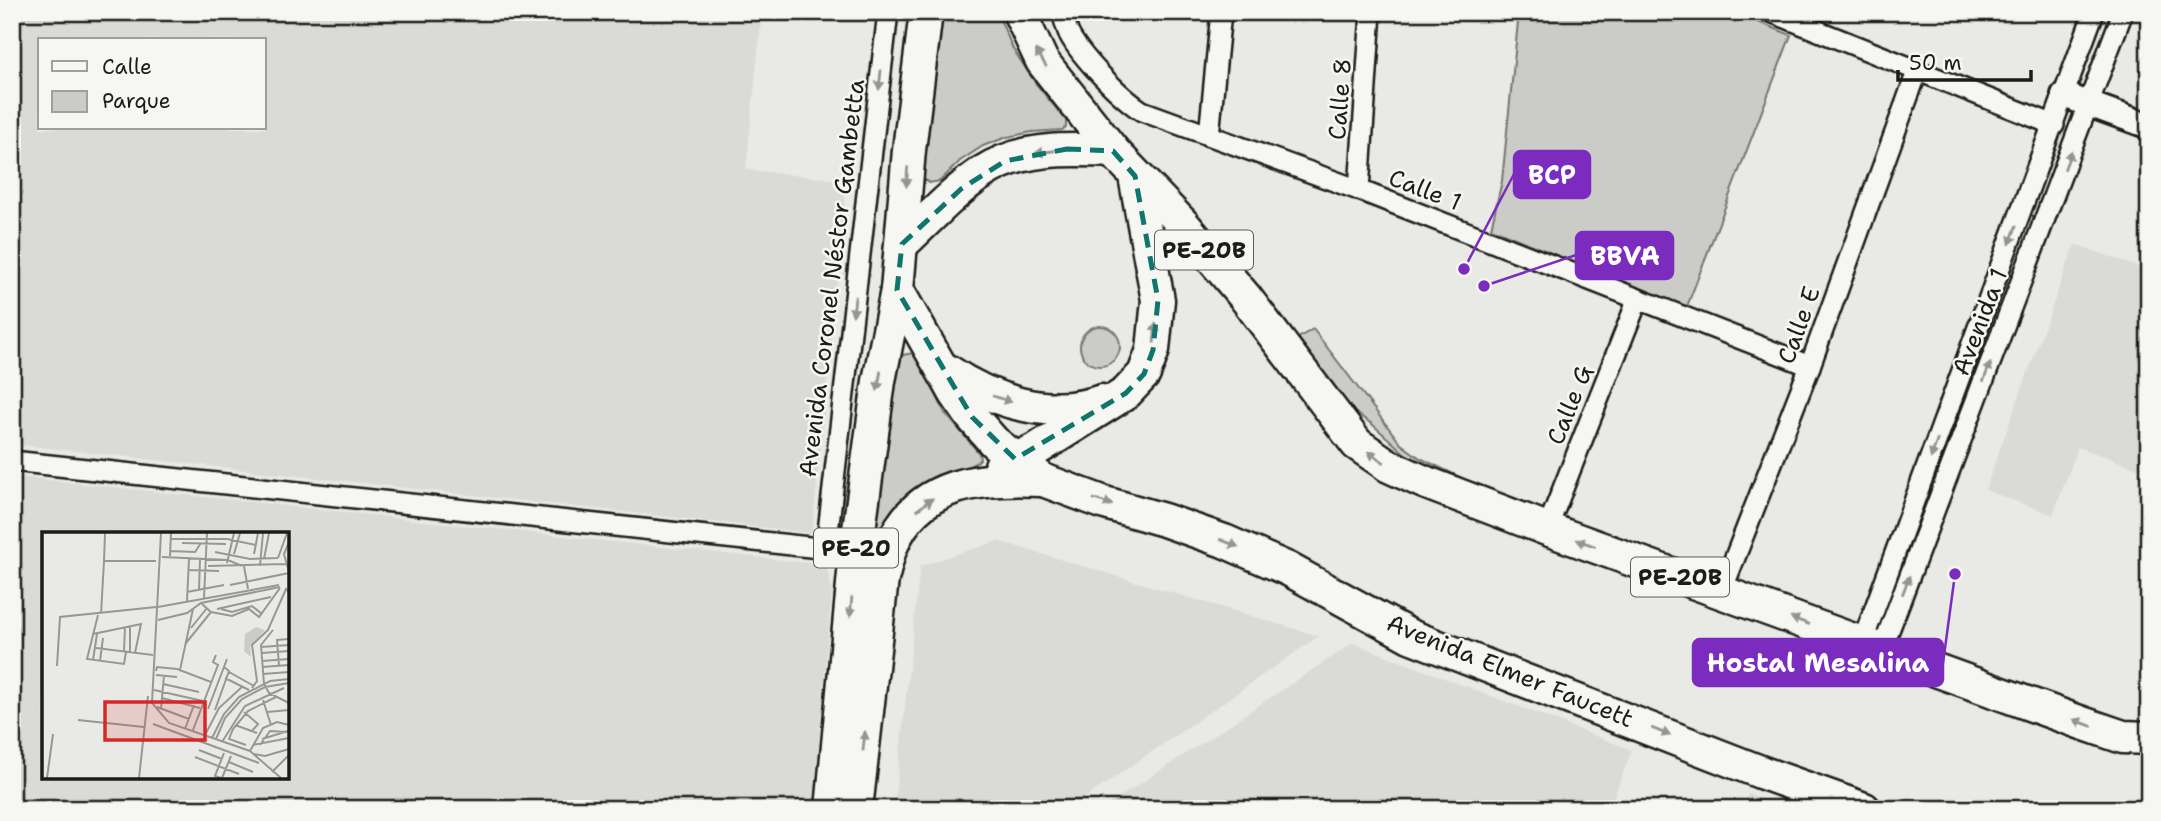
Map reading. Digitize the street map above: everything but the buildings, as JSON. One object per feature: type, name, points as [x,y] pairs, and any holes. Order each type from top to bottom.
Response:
[{"type":"highway","name":"PE-20","points":[[832,809],[841,551],[897,290],[909,150],[926,12]]},
{"type":"highway","points":[[975,481],[1037,449],[1126,393],[1144,374],[1153,350],[1158,300],[1135,176],[1042,61],[1018,12]]},
{"type":"highway","points":[[902,244],[961,189],[1005,160],[1037,152],[1067,149],[1113,150]]},
{"type":"highway","name":"PE-20B","points":[[1135,176],[1183,224],[1245,297],[1357,444],[1389,466],[1547,529],[2123,737],[2149,738]]},
{"type":"highway","points":[[897,290],[972,417],[994,442],[1043,481]]},
{"type":"highway","points":[[943,367],[969,386],[1030,407],[1063,408],[1095,404],[1126,393]]},
{"type":"highway","name":"PE-20","points":[[856,809],[882,579],[891,547],[905,521],[923,504],[946,489],[975,481],[1007,478],[1043,481]]},
{"type":"highway","name":"Avenida Elmer Faucett","points":[[1043,481],[1224,541],[1288,569],[1410,636],[1763,773],[1864,809]]},
{"type":"street","name":"Avenida Coronel Néstor Gambetta","points":[[841,551],[888,12]]},
{"type":"street","name":"Calle 1","points":[[1062,12],[1069,33],[1083,53],[1127,101],[1143,111],[1359,190],[1810,366]]},
{"type":"street","points":[[1209,136],[1221,12]]},
{"type":"street","name":"Calle 8","points":[[1359,190],[1371,12]]},
{"type":"street","points":[[1770,12],[2054,125]]},
{"type":"street","name":"Avenida 1","points":[[1872,646],[2094,12]]},
{"type":"street","name":"Avenida 1","points":[[1872,646],[2089,104],[2123,12]]},
{"type":"street","name":"Calle E","points":[[1721,593],[1810,366],[1917,72]]},
{"type":"street","points":[[2064,95],[2149,126]]},
{"type":"street","name":"Calle G","points":[[1547,529],[1638,299]]},
{"type":"street","points":[[12,461],[841,551]]},
{"type":"highlighted area","points":[[1067,149],[1113,151],[1135,176],[1158,300],[1153,350],[1144,374],[1126,393],[1015,459],[972,417],[897,290],[902,244],[961,189],[1005,161]]},
{"type":"shaded area","points":[[12,12],[762,12],[746,170],[832,179],[846,189],[812,533],[12,444]]},
{"type":"shaded area","points":[[2075,244],[2149,271],[2149,472],[2078,447],[2053,515],[1985,490]]},
{"type":"shaded area","points":[[12,476],[826,565],[832,590],[813,809],[12,809]]},
{"type":"shaded area","points":[[998,541],[1319,636],[1069,809],[894,809],[920,566]]},
{"type":"shaded area","points":[[1353,643],[1632,750],[1609,809],[1102,809]]},
{"type":"shaded area","points":[[1748,794],[1787,809],[1743,809]]},
{"type":"green space","points":[[940,12],[997,12],[1013,49],[1036,84],[1066,120],[1066,127],[1062,130],[1007,137],[983,146],[960,161],[940,181],[929,183],[921,176]]},
{"type":"green space","points":[[1519,12],[1733,12],[1791,35],[1686,309],[1491,228],[1502,181]]},
{"type":"green space","points":[[1100,326],[1114,332],[1120,346],[1114,360],[1100,366],[1086,360],[1080,346],[1086,332]]},
{"type":"green space","points":[[1313,329],[1401,444],[1420,458],[1491,492],[1488,497],[1412,460],[1372,424],[1342,404],[1295,340]]},
{"type":"green space","points":[[913,353],[917,355],[945,413],[979,453],[980,459],[972,465],[940,475],[915,491],[891,524],[873,564],[883,461],[899,358]]},
{"type":"place","name":"BCP","points":[[1464,269]]},
{"type":"place","name":"BBVA","points":[[1484,286]]},
{"type":"place","name":"Hostal Mesalina","points":[[1955,574]]}]
